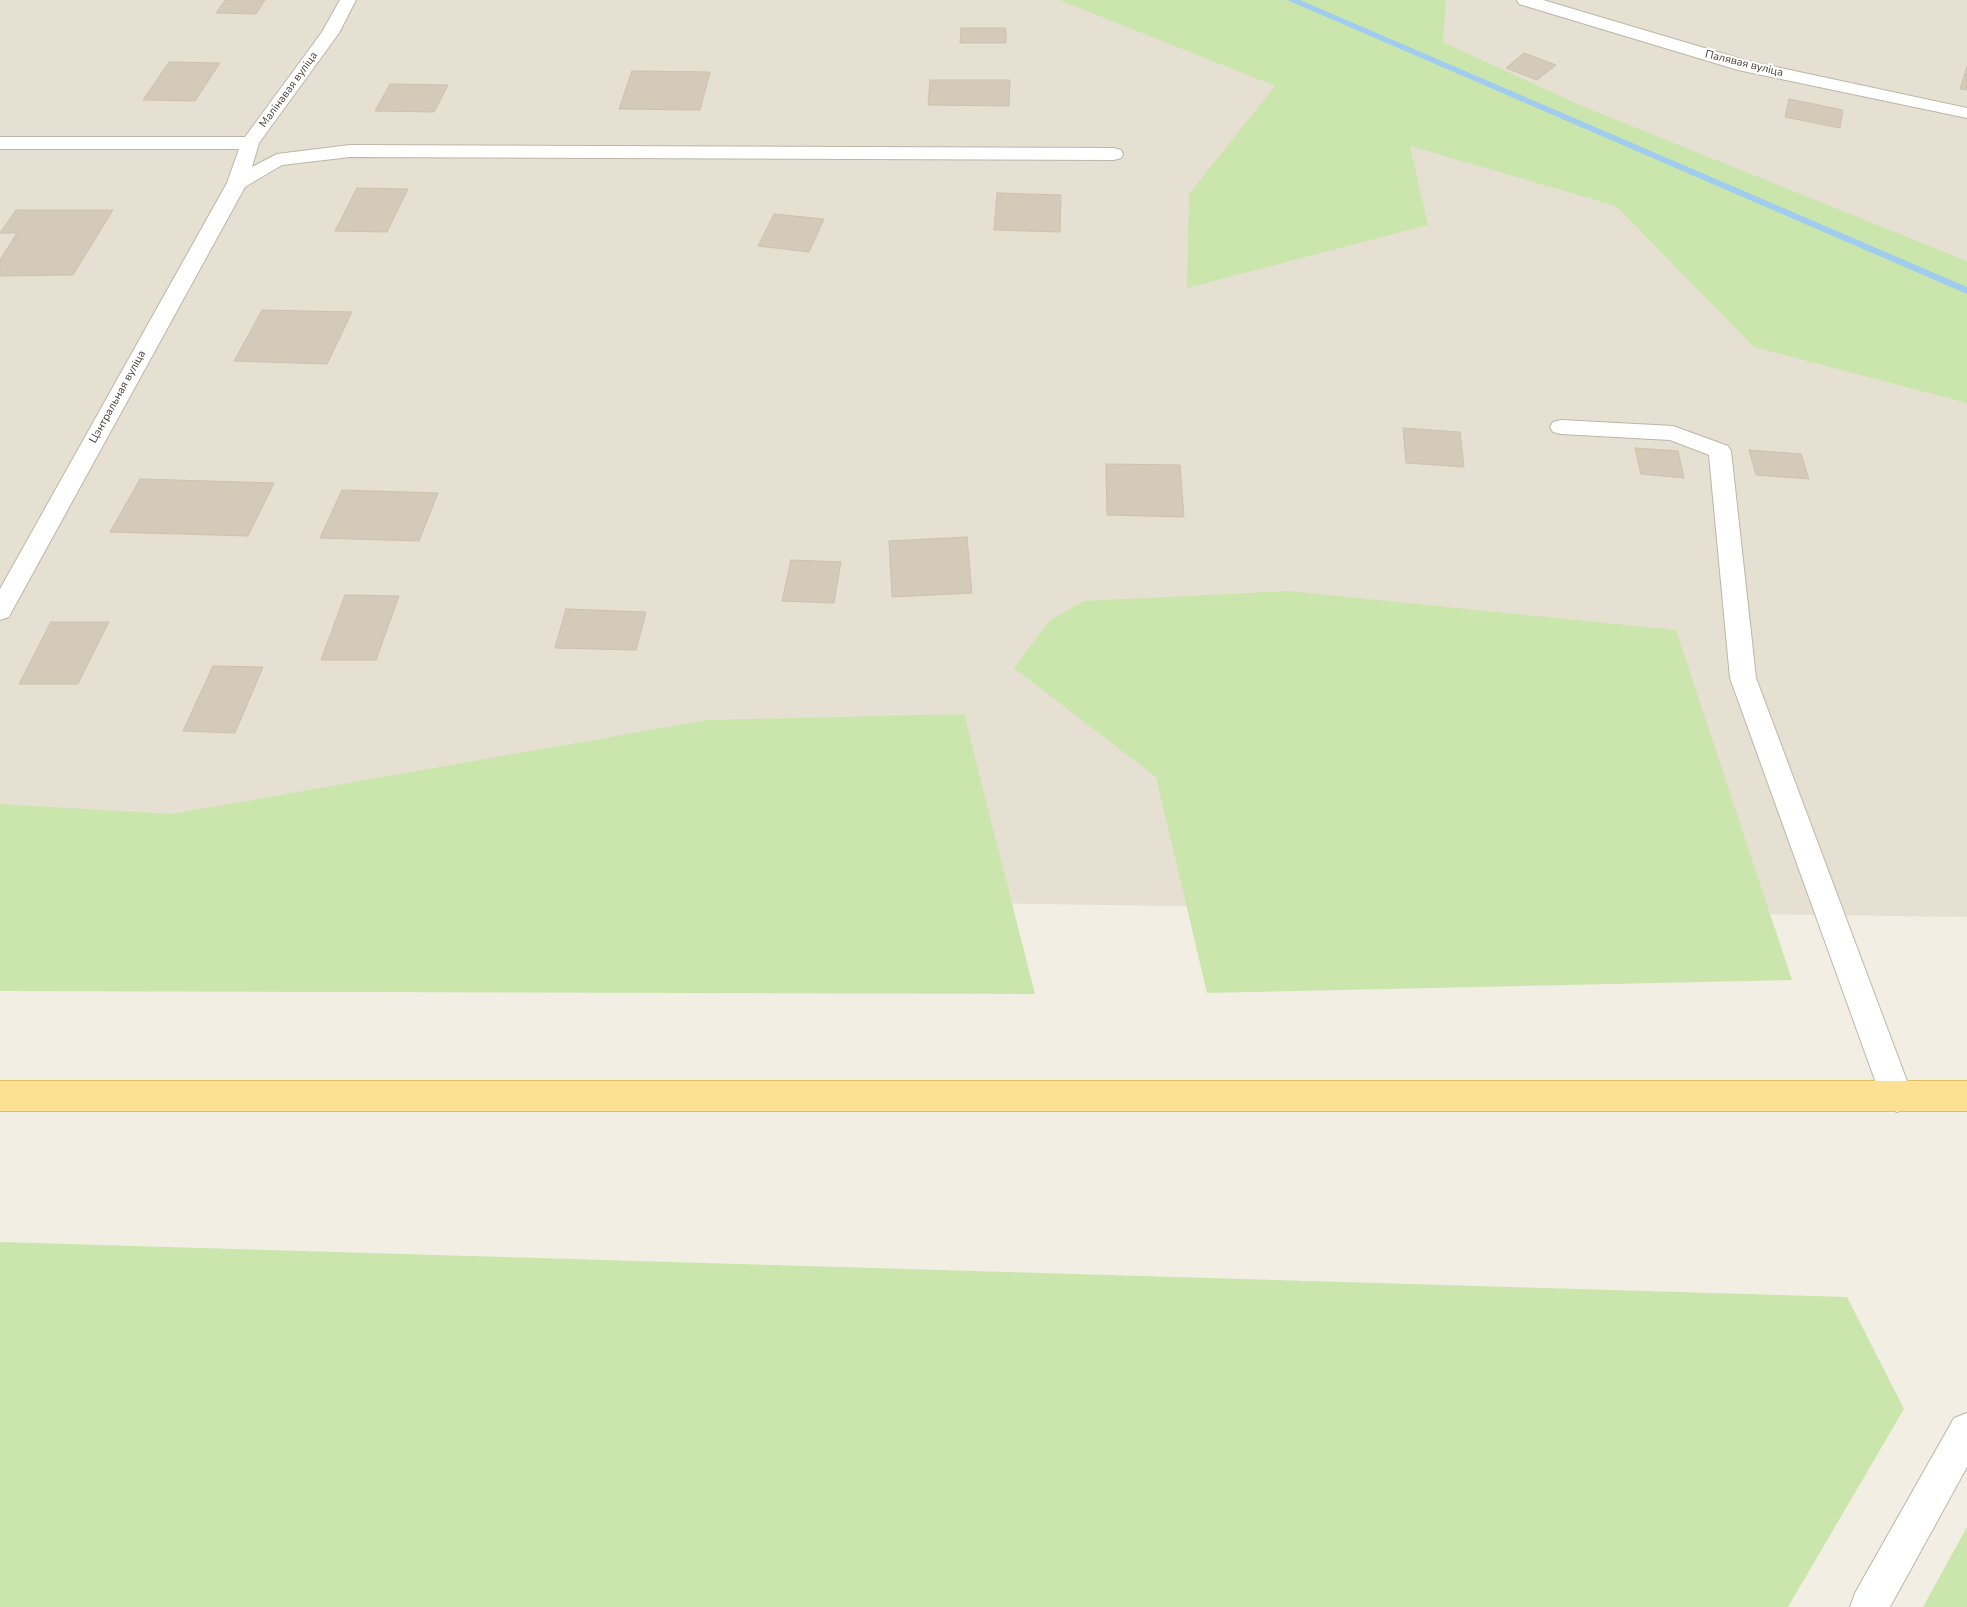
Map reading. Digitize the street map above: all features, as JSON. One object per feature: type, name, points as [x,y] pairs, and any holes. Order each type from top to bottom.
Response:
[{"type":"main road","points":[[0,1096],[1897,1098],[1967,1096]]},
{"type":"street","name":"Малінавая вуліца","points":[[237,183],[250,143],[330,33],[348,0]]},
{"type":"street","name":"Палявая вуліца","points":[[1525,0],[1744,66],[1967,113]]},
{"type":"street","points":[[0,143],[250,143]]},
{"type":"street","points":[[237,183],[278,160],[350,151],[1114,154]]},
{"type":"street","name":"Цэнтральная вуліца","points":[[0,611],[237,183]]},
{"type":"street","points":[[1561,426],[1673,433],[1720,451],[1743,678],[1897,1098]]},
{"type":"street","points":[[1869,1607],[1967,1431]]},
{"type":"shaded area","points":[[0,0],[1967,0],[1967,917],[1033,904],[0,878]]},
{"type":"green space","points":[[1059,0],[1446,0],[1443,42],[1582,106],[1967,261],[1967,403],[1754,347],[1616,206],[1410,146],[1428,225],[1187,288],[1189,194],[1275,86]]},
{"type":"green space","points":[[1288,591],[1676,630],[1792,980],[1207,993],[1156,777],[1014,668],[1050,620],[1084,601]]},
{"type":"green space","points":[[964,714],[1035,994],[0,991],[0,804],[172,814],[707,720]]},
{"type":"green space","points":[[0,1242],[1847,1297],[1904,1409],[1788,1607],[0,1607]]},
{"type":"green space","points":[[1967,1527],[1967,1607],[1923,1607]]},
{"type":"building","points":[[225,0],[265,0],[256,14],[216,13]]},
{"type":"building","points":[[961,28],[1006,28],[1006,43],[960,43]]},
{"type":"building","points":[[1524,53],[1556,65],[1537,80],[1506,68]]},
{"type":"building","points":[[169,62],[220,63],[195,101],[143,100]]},
{"type":"building","points":[[1967,67],[1967,90],[1960,89]]},
{"type":"building","points":[[632,71],[710,72],[700,110],[619,109]]},
{"type":"building","points":[[930,80],[1010,80],[1009,106],[928,105]]},
{"type":"building","points":[[390,84],[448,85],[434,112],[375,111]]},
{"type":"building","points":[[1789,99],[1843,110],[1840,128],[1785,117]]},
{"type":"building","points":[[357,188],[408,189],[387,232],[335,231]]},
{"type":"building","points":[[997,193],[1061,195],[1060,232],[994,230]]},
{"type":"building","points":[[16,210],[113,210],[73,275],[0,276],[0,260],[17,233],[0,233]]},
{"type":"building","points":[[774,214],[824,219],[809,252],[758,246]]},
{"type":"building","points":[[262,310],[352,312],[327,364],[234,361]]},
{"type":"building","points":[[1403,428],[1460,432],[1464,467],[1406,463]]},
{"type":"building","points":[[1635,448],[1678,451],[1684,478],[1641,474]]},
{"type":"building","points":[[1749,450],[1801,454],[1809,479],[1756,475]]},
{"type":"building","points":[[1106,464],[1180,465],[1184,517],[1107,515]]},
{"type":"building","points":[[140,479],[274,483],[248,536],[110,532]]},
{"type":"building","points":[[342,490],[438,493],[419,541],[320,538]]},
{"type":"building","points":[[967,537],[972,593],[892,597],[889,541]]},
{"type":"building","points":[[791,560],[841,562],[834,603],[782,601]]},
{"type":"building","points":[[345,595],[399,596],[376,660],[321,660]]},
{"type":"building","points":[[566,609],[646,612],[636,650],[555,648]]},
{"type":"building","points":[[51,622],[109,622],[78,684],[19,684]]},
{"type":"building","points":[[213,666],[263,667],[235,733],[183,731]]},
{"type":"waterway","points":[[1292,0],[1967,291]]}]
